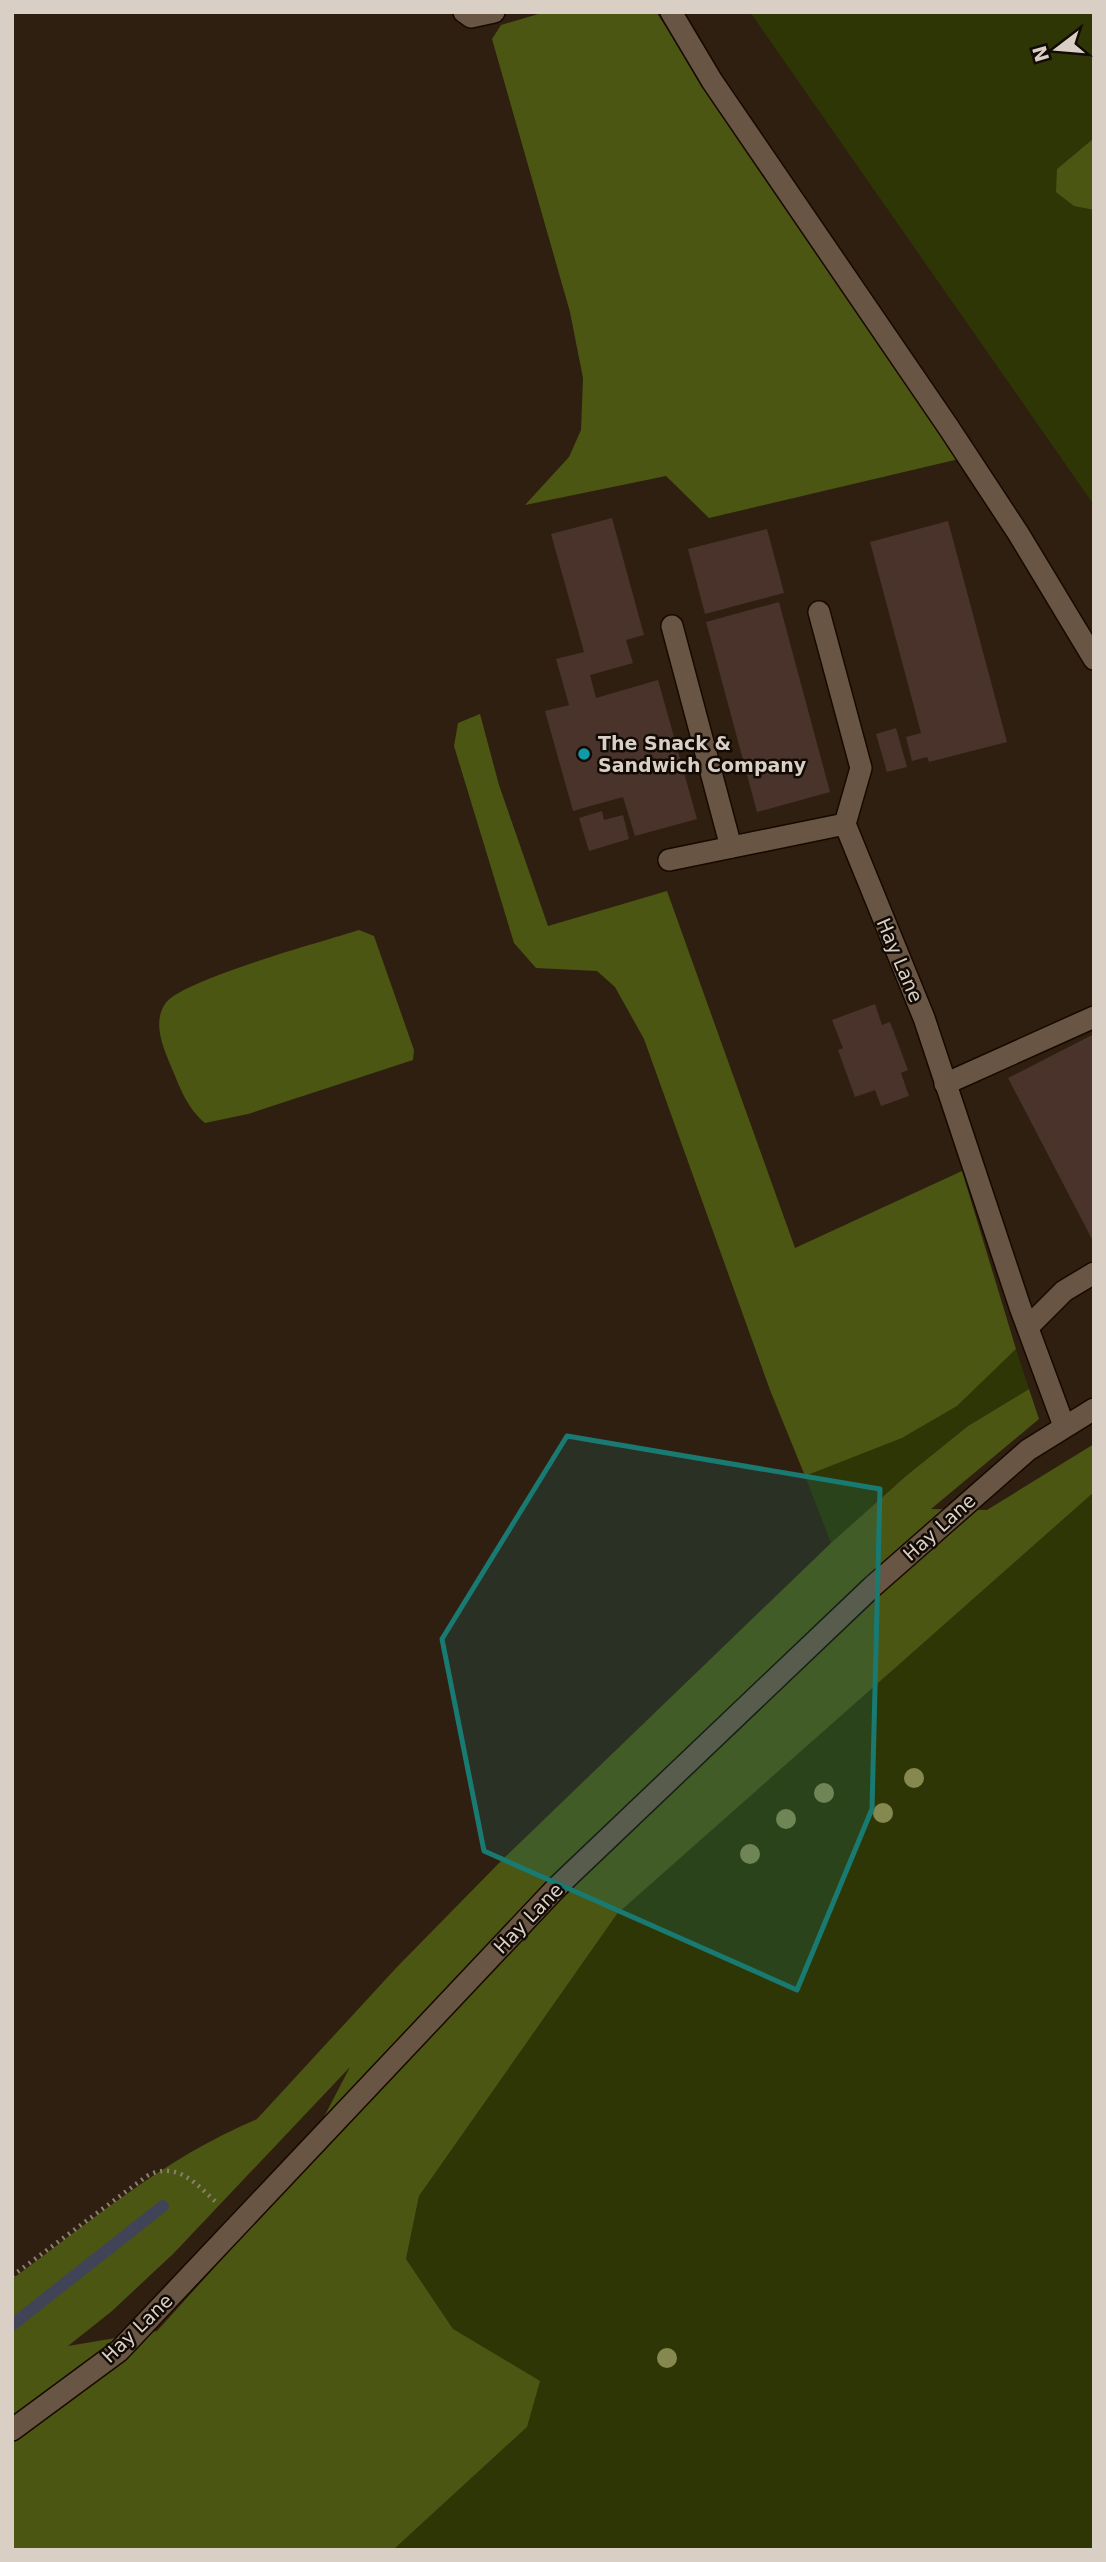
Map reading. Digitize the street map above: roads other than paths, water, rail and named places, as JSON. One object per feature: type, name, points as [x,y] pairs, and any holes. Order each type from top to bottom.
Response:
[{"type":"street","points":[[464,12],[471,17],[494,12]]},
{"type":"street","points":[[671,12],[720,93],[1018,533],[1094,659]]},
{"type":"street","points":[[669,860],[845,824],[861,768],[819,612]]},
{"type":"street","points":[[673,626],[731,847]]},
{"type":"street","name":"Hay Lane","points":[[845,824],[924,1018],[1064,1426]]},
{"type":"street","points":[[946,1084],[1094,1017]]},
{"type":"street","points":[[1028,1327],[1064,1291],[1094,1273]]},
{"type":"street","name":"Hay Lane","points":[[12,2430],[118,2351],[557,1887],[872,1587],[1007,1467],[1064,1426],[1094,1409]]},
{"type":"waterway","points":[[12,2325],[163,2206]]},
{"type":"place","name":"The Snack & Sandwich Company","points":[[584,754]]}]
